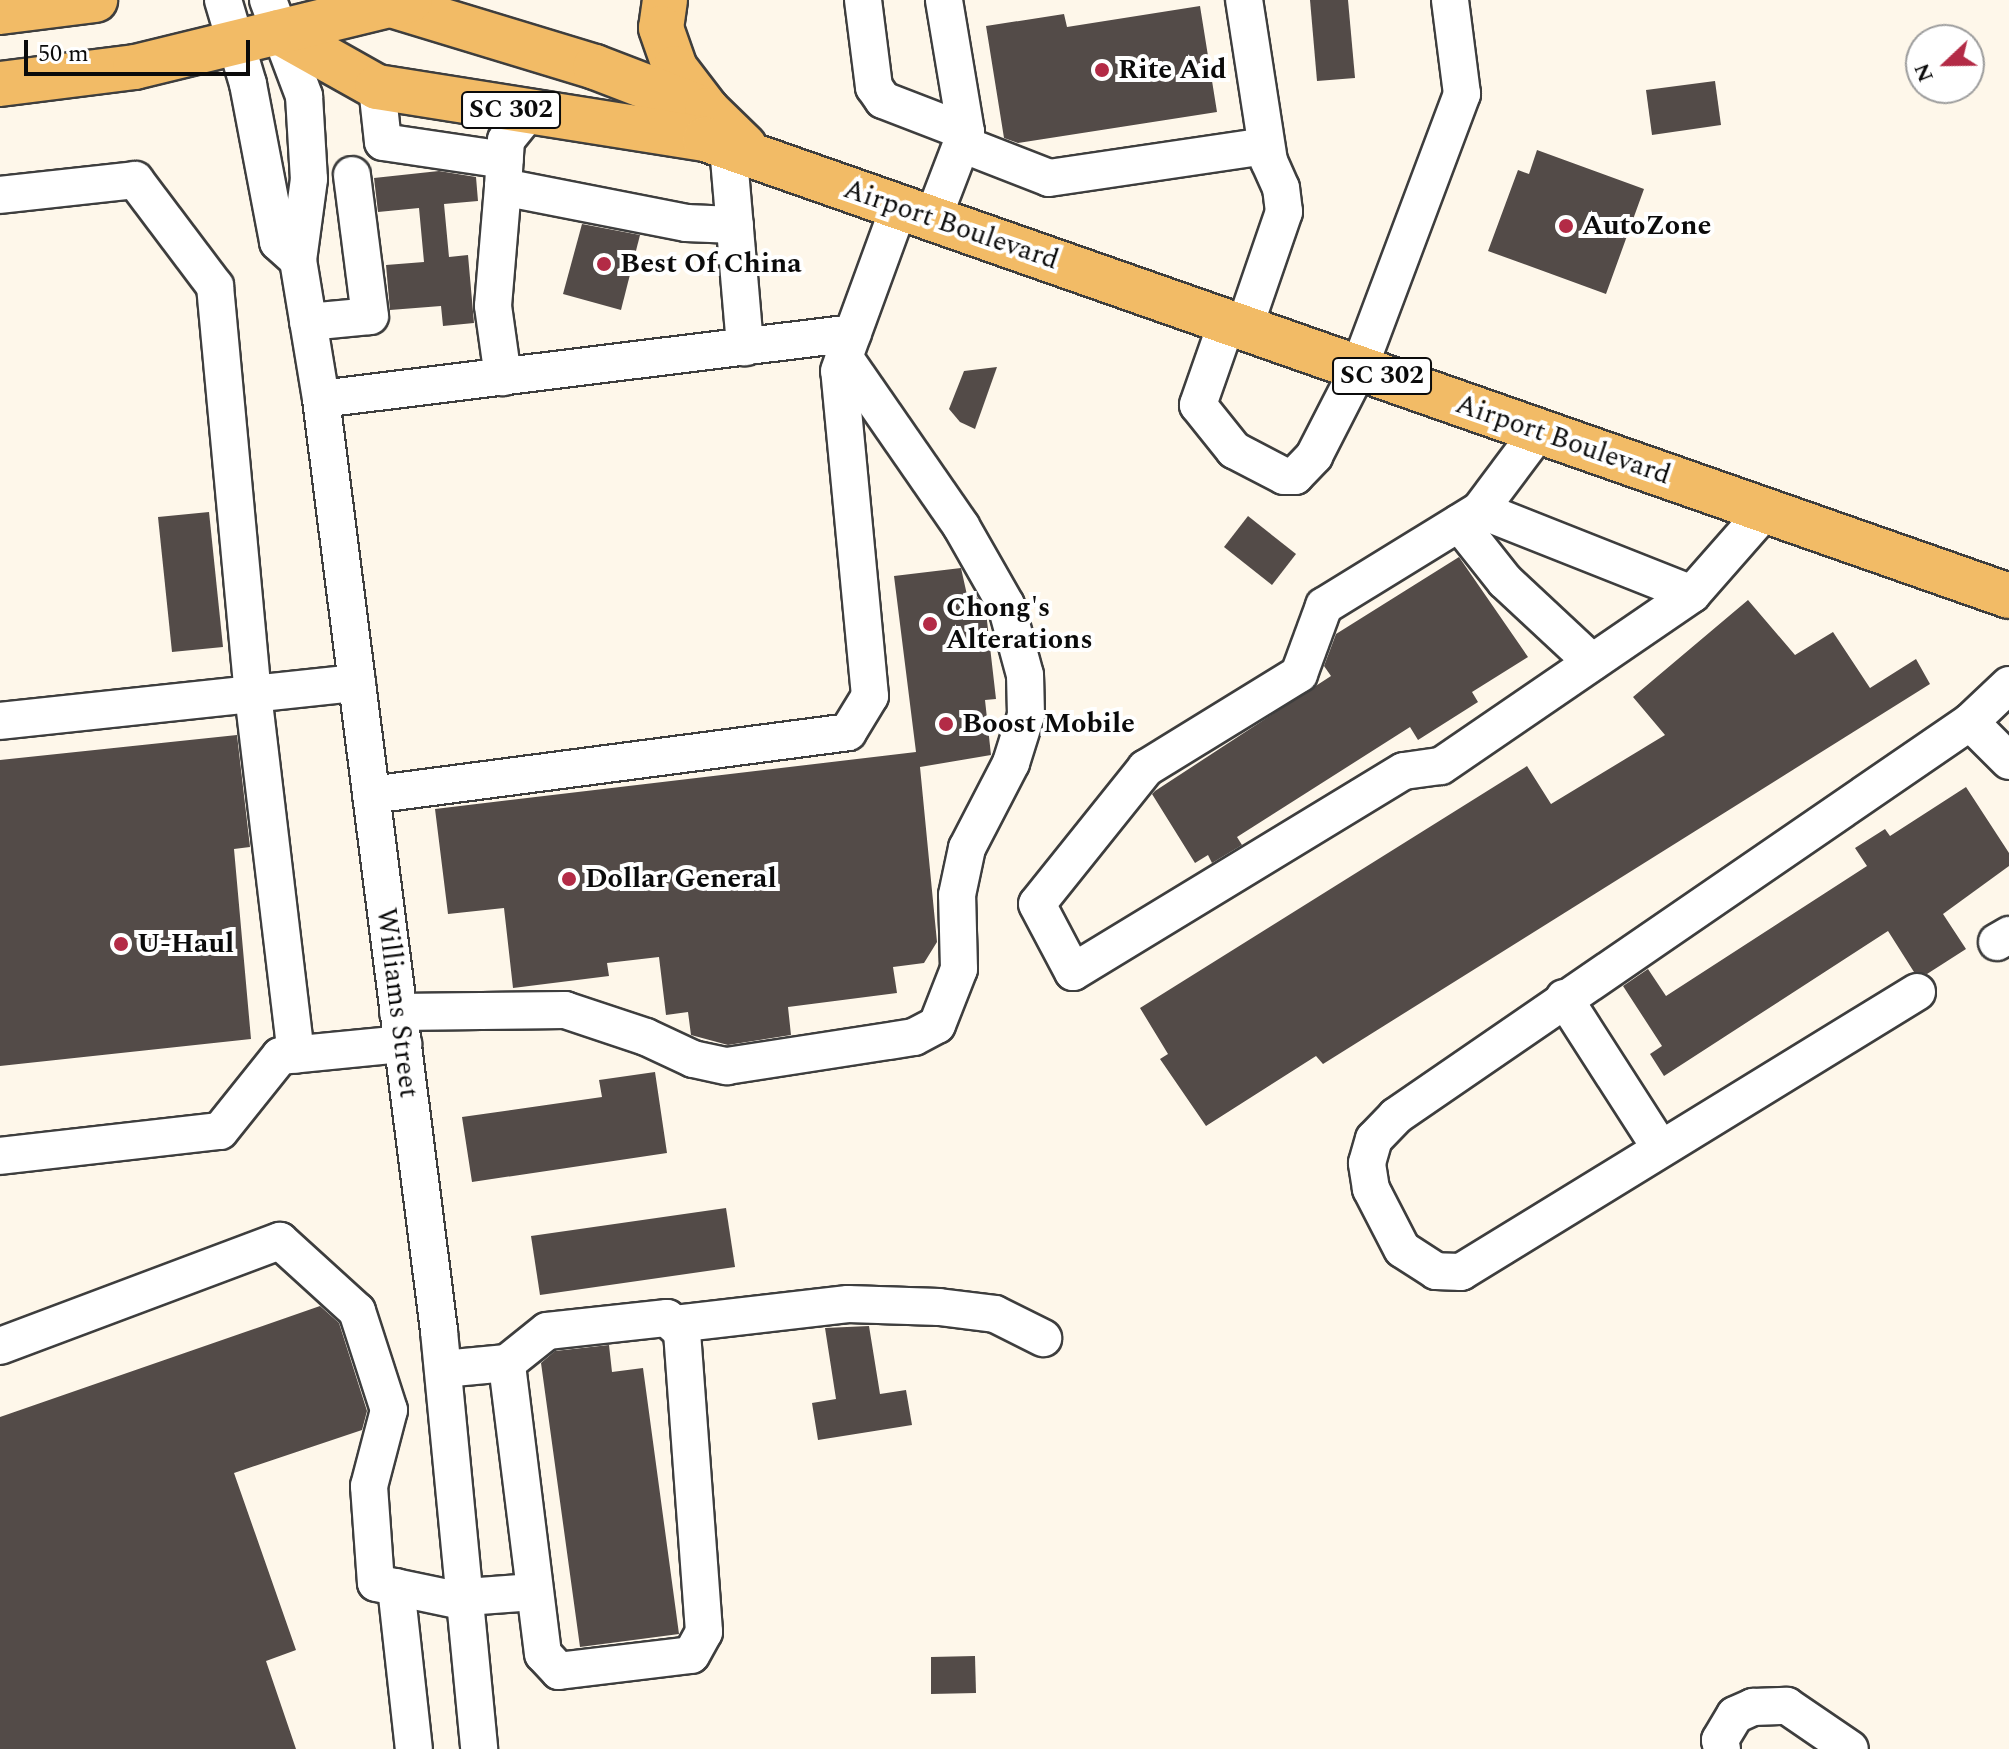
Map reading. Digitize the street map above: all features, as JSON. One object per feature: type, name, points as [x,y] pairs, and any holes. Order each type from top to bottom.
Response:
[{"type":"main road","points":[[0,12],[95,0]]},
{"type":"main road","points":[[665,0],[661,28],[675,68],[730,138]]},
{"type":"main road","points":[[0,84],[135,67],[393,1]]},
{"type":"main road","name":"Airport Boulevard","points":[[393,1],[595,67],[730,138],[916,212],[2009,596]]},
{"type":"main road","name":"Airport Boulevard","points":[[280,32],[377,87],[705,139],[730,138]]},
{"type":"street","name":"Williams Street","points":[[223,0],[232,43],[248,84],[278,242],[298,260]]},
{"type":"street","points":[[863,0],[874,87],[883,100],[1049,178],[1266,146]]},
{"type":"street","points":[[371,795],[848,732],[870,696],[839,371],[848,345],[916,212],[964,138],[944,0]]},
{"type":"street","points":[[1244,0],[1266,146],[1284,212],[1198,405],[1234,450],[1284,476],[1305,471],[1359,368],[1462,94],[1450,0]]},
{"type":"street","name":"Williams Street","points":[[280,32],[304,96],[309,179],[298,260],[321,399],[443,1369],[479,1749]]},
{"type":"street","points":[[309,179],[352,175],[383,142],[377,87]]},
{"type":"street","points":[[503,377],[493,306],[506,140],[528,113]]},
{"type":"street","points":[[730,138],[745,347]]},
{"type":"street","points":[[383,142],[686,223],[735,225]]},
{"type":"street","points":[[308,322],[370,316],[352,175]]},
{"type":"street","points":[[0,195],[135,180],[215,286],[253,694],[296,1054]]},
{"type":"street","points":[[321,399],[745,347],[848,345]]},
{"type":"street","points":[[0,1156],[220,1131],[280,1056],[400,1028],[565,1010],[646,1037],[693,1059],[727,1066],[914,1037],[937,1025],[959,969],[957,895],[967,848],[1011,763],[1026,715],[1025,675],[1006,605],[961,526],[848,345]]},
{"type":"street","points":[[1539,431],[1469,516],[1324,606],[1299,674],[1146,768],[1037,904],[1073,972],[1404,771],[1441,766],[1692,594],[1765,511]]},
{"type":"street","points":[[1469,516],[1692,594]]},
{"type":"street","points":[[1469,516],[1505,581],[1592,662]]},
{"type":"street","points":[[0,721],[357,683]]},
{"type":"street","points":[[1917,992],[1461,1272],[1436,1271],[1402,1249],[1371,1189],[1367,1163],[1374,1139],[1396,1116],[1970,722],[2008,687]]},
{"type":"street","points":[[1970,722],[2009,761]]},
{"type":"street","points":[[1564,998],[1661,1149]]},
{"type":"street","points":[[0,1346],[280,1241],[357,1311],[389,1410],[369,1486],[376,1583],[466,1599],[534,1592]]},
{"type":"street","points":[[675,1324],[848,1304],[939,1307],[995,1314],[1043,1338]]},
{"type":"street","points":[[443,1369],[507,1363],[547,1331],[667,1318],[675,1324],[686,1342],[704,1632],[700,1644],[679,1659],[559,1671],[543,1654],[507,1363]]},
{"type":"street","points":[[396,1587],[414,1749]]},
{"type":"street","points":[[1722,1749],[1720,1740],[1735,1715],[1753,1707],[1787,1706],[1850,1749]]},
{"type":"building","points":[[1310,0],[1348,0],[1355,78],[1317,81]]},
{"type":"building","name":"Rite Aid","points":[[1200,6],[1217,112],[1018,143],[1004,138],[986,26],[1064,14],[1067,27]]},
{"type":"building","points":[[1715,81],[1721,125],[1652,135],[1646,90]]},
{"type":"building","points":[[1537,150],[1644,189],[1606,294],[1488,251],[1518,170],[1529,174]]},
{"type":"building","points":[[439,171],[476,177],[478,201],[444,204],[449,257],[468,255],[474,323],[443,326],[441,306],[390,310],[386,265],[424,262],[419,208],[378,212],[374,178]]},
{"type":"building","points":[[582,224],[640,235],[621,310],[563,294]]},
{"type":"building","points":[[997,367],[975,429],[960,422],[949,409],[964,371]]},
{"type":"building","points":[[209,512],[223,647],[172,652],[158,517]]},
{"type":"building","points":[[1248,516],[1296,554],[1272,585],[1224,547]]},
{"type":"building","points":[[1459,557],[1528,657],[1472,692],[1478,702],[1418,740],[1410,727],[1237,837],[1242,845],[1212,863],[1208,855],[1195,863],[1152,794],[1331,676],[1324,666],[1336,634]]},
{"type":"building","points":[[961,568],[967,595],[975,594],[986,612],[996,699],[985,700],[991,755],[920,767],[937,942],[924,963],[893,967],[897,993],[788,1007],[791,1035],[728,1045],[691,1035],[688,1012],[666,1015],[659,957],[607,963],[609,976],[513,988],[504,908],[448,914],[435,809],[916,752],[894,576]]},
{"type":"building","points":[[1748,600],[1795,655],[1833,632],[1870,688],[1916,659],[1930,684],[1323,1064],[1316,1056],[1206,1126],[1160,1059],[1168,1054],[1140,1008],[1527,766],[1551,804],[1665,735],[1633,697]]},
{"type":"building","name":"U-Haul","points":[[237,735],[250,847],[234,849],[251,1039],[0,1066],[0,760]]},
{"type":"building","points":[[1966,787],[2009,853],[2009,866],[1943,914],[1966,949],[1927,974],[1914,972],[1888,931],[1664,1076],[1650,1054],[1662,1046],[1623,986],[1648,969],[1666,996],[1867,866],[1855,848],[1885,829],[1890,836]]},
{"type":"building","points":[[655,1072],[667,1153],[472,1182],[462,1117],[602,1097],[599,1080]]},
{"type":"building","points":[[726,1208],[735,1267],[540,1295],[531,1236]]},
{"type":"building","points":[[320,1306],[339,1323],[367,1411],[362,1430],[234,1473],[296,1650],[266,1661],[296,1749],[0,1749],[0,1417]]},
{"type":"building","points":[[869,1326],[880,1394],[906,1390],[912,1425],[818,1440],[812,1403],[836,1399],[825,1328]]},
{"type":"building","points":[[609,1345],[612,1372],[643,1368],[679,1634],[580,1647],[541,1363],[555,1351]]},
{"type":"building","points":[[975,1656],[976,1693],[931,1694],[931,1657]]},
{"type":"place","name":"Rite Aid","points":[[1102,70]]},
{"type":"place","name":"AutoZone","points":[[1566,226]]},
{"type":"place","name":"Best Of China","points":[[604,264]]},
{"type":"place","name":"Chong's Alterations","points":[[930,624]]},
{"type":"place","name":"Boost Mobile","points":[[946,724]]},
{"type":"place","name":"Dollar General","points":[[569,879]]},
{"type":"place","name":"U-Haul","points":[[121,944]]}]
